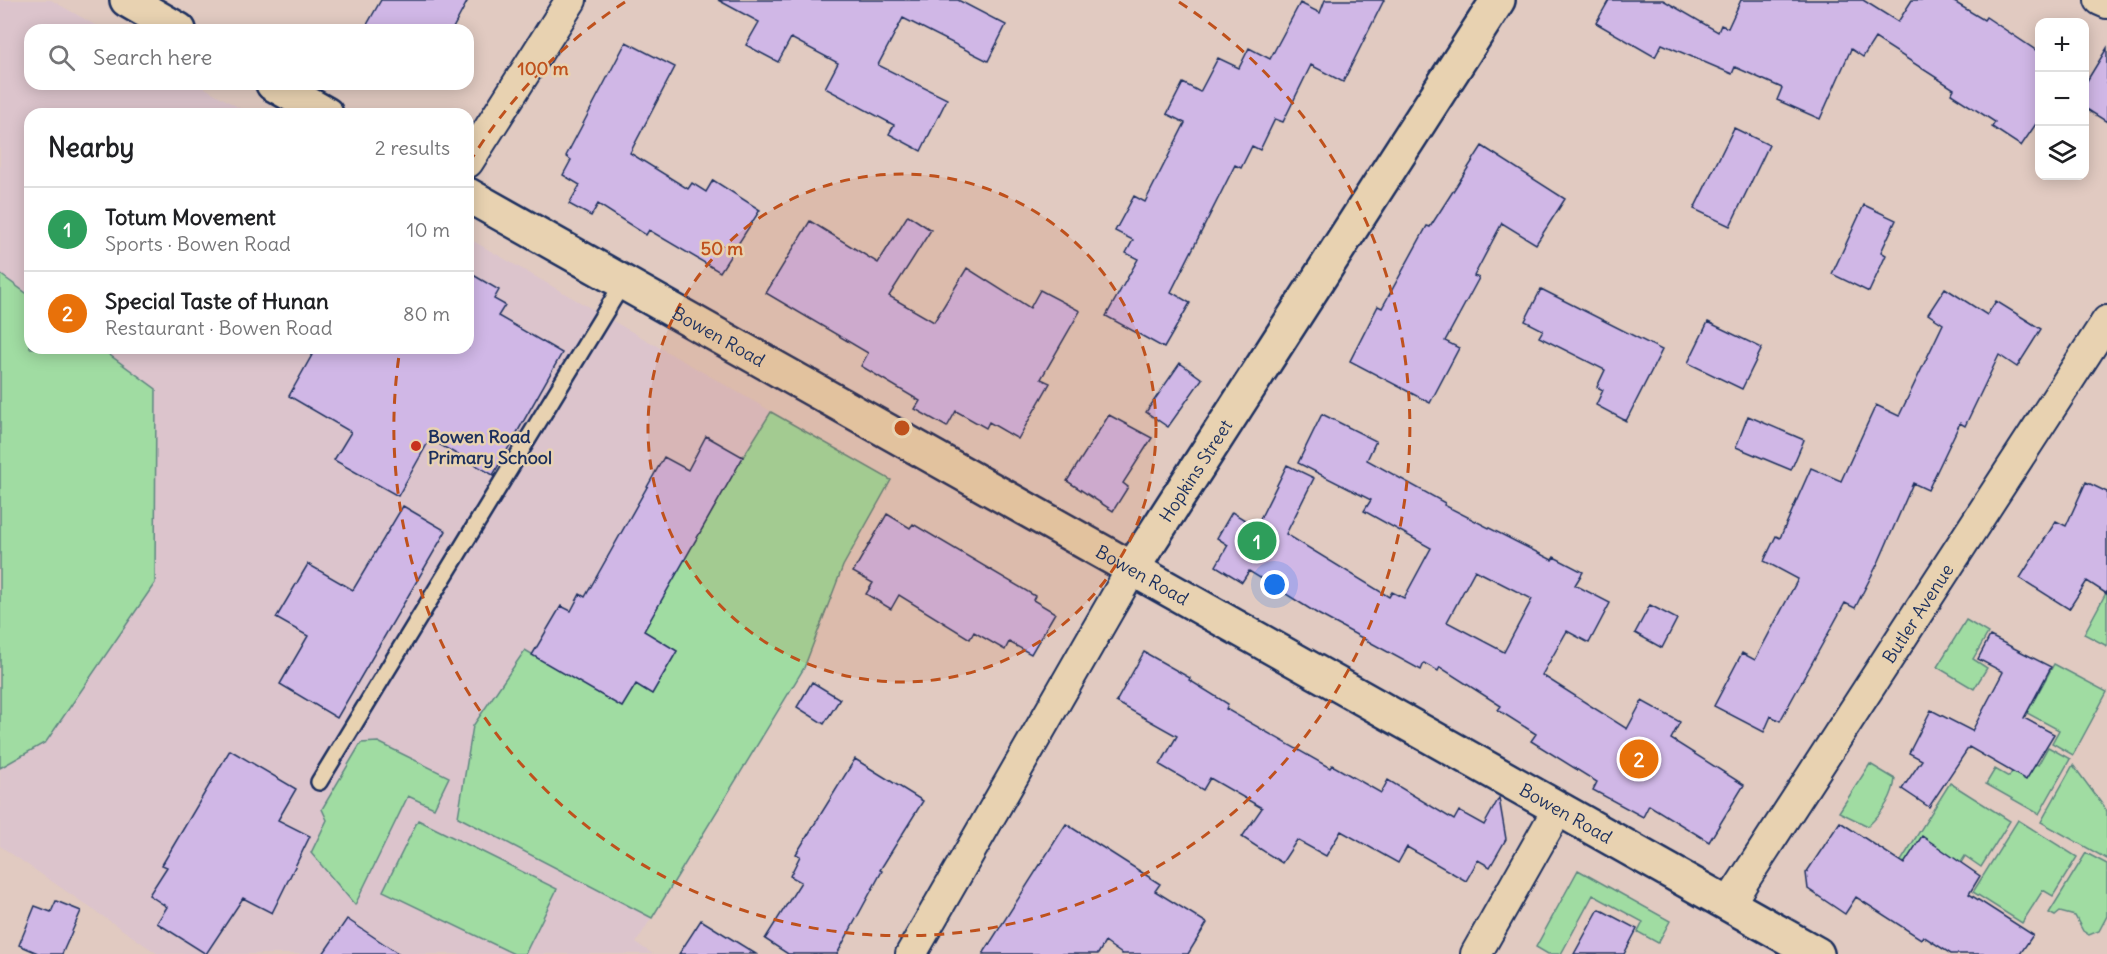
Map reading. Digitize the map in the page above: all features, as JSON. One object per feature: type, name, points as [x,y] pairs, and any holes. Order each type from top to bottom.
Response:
[{"type":"street","points":[[127,0],[169,24]]},
{"type":"street","points":[[474,153],[571,0]]},
{"type":"street","name":"Hopkins Street","points":[[911,954],[1132,569],[1498,0]]},
{"type":"street","points":[[2100,0],[2107,3]]},
{"type":"street","points":[[284,90],[315,108]]},
{"type":"street","name":"Bowen Road","points":[[474,198],[1817,954]]},
{"type":"street","name":"Butler Avenue","points":[[1728,905],[2107,321]]},
{"type":"street","points":[[1476,954],[1558,809]]},
{"type":"lane","points":[[319,782],[623,283]]},
{"type":"shaded area","name":"Bowen Road Primary School","points":[[0,0],[51,0],[93,24],[24,24],[24,90],[208,90],[240,108],[24,108],[24,354],[474,354],[474,241],[891,480],[843,566],[804,668],[636,943],[653,954],[158,954],[0,846]]},
{"type":"green space","points":[[0,274],[24,292],[24,354],[108,354],[156,389],[155,583],[46,742],[0,768]]},
{"type":"green space","points":[[771,412],[891,480],[843,566],[804,668],[652,918],[458,817],[473,726],[525,650],[622,707],[636,684],[652,694],[677,651],[644,631]]},
{"type":"green space","points":[[2107,591],[2107,646],[2084,634]]},
{"type":"green space","points":[[1966,620],[1988,633],[1973,659],[1987,668],[1974,689],[1937,667]]},
{"type":"green space","points":[[2054,664],[2107,692],[2073,755],[2052,743],[2059,730],[2027,713]]},
{"type":"green space","points":[[378,742],[449,777],[434,808],[408,796],[355,905],[311,853],[327,820],[322,809],[361,743]]},
{"type":"green space","points":[[2048,747],[2070,759],[2039,814],[1986,784],[1995,769],[2009,777],[2021,755],[2038,765]]},
{"type":"green space","points":[[1870,764],[1895,779],[1886,805],[1868,826],[1839,812]]},
{"type":"green space","points":[[2073,765],[2107,811],[2107,859],[2041,822]]},
{"type":"green space","points":[[1950,783],[2010,821],[1981,867],[1965,856],[1945,889],[1901,861]]},
{"type":"green space","points":[[418,820],[557,889],[525,954],[514,954],[383,891]]},
{"type":"green space","points":[[2018,820],[2077,857],[2053,896],[2043,890],[2022,923],[1973,892]]},
{"type":"green space","points":[[2086,853],[2107,864],[2107,916],[2099,931],[2089,935],[2083,931],[2075,916],[2060,912],[2055,916],[2049,913]]},
{"type":"green space","points":[[1578,870],[1670,921],[1658,943],[1638,932],[1643,922],[1593,895],[1561,954],[1548,954],[1536,947]]},
{"type":"building","points":[[381,0],[468,0],[455,24],[367,24]]},
{"type":"building","points":[[718,0],[958,0],[1006,25],[988,61],[903,18],[878,65],[947,99],[921,151],[889,134],[894,125],[825,88],[838,63],[791,38],[778,62],[746,45],[759,22]]},
{"type":"building","points":[[1325,0],[1384,0],[1343,82],[1311,65],[1283,122],[1275,119],[1260,150],[1252,146],[1241,168],[1235,165],[1171,292],[1190,303],[1164,348],[1106,316],[1138,259],[1126,253],[1133,240],[1115,231],[1134,196],[1145,202],[1185,123],[1167,114],[1183,83],[1200,92],[1218,58],[1239,68],[1249,48],[1270,59],[1300,3],[1320,13]]},
{"type":"building","points":[[1609,0],[1663,0],[1718,32],[1721,25],[1728,28],[1741,0],[1863,0],[1898,22],[1912,0],[1951,0],[1984,20],[1986,17],[2035,50],[2035,125],[2021,146],[1992,127],[1995,122],[1951,94],[1954,89],[1875,38],[1863,57],[1851,49],[1820,119],[1777,100],[1782,88],[1735,67],[1732,74],[1662,44],[1655,57],[1596,23]]},
{"type":"building","points":[[626,42],[675,67],[630,153],[688,189],[692,183],[706,192],[713,180],[760,210],[720,272],[649,230],[646,235],[598,204],[591,216],[569,204],[580,185],[563,175],[571,160],[566,156]]},
{"type":"building","points":[[2107,48],[2107,122],[2089,111],[2089,77]]},
{"type":"building","points":[[1734,128],[1769,145],[1730,226],[1694,209]]},
{"type":"building","points":[[1482,146],[1565,199],[1536,244],[1502,223],[1474,276],[1479,278],[1445,341],[1459,348],[1430,403],[1350,361],[1378,306],[1382,308],[1427,226],[1430,227]]},
{"type":"building","points":[[1864,205],[1896,220],[1881,252],[1886,255],[1869,292],[1832,274]]},
{"type":"building","points":[[908,215],[931,230],[889,296],[934,322],[967,268],[1030,308],[1040,290],[1080,311],[1041,379],[1050,383],[1018,439],[989,422],[986,428],[956,411],[947,427],[915,409],[920,401],[861,366],[868,353],[766,293],[810,221],[878,263]]},
{"type":"building","points":[[474,275],[499,290],[494,299],[505,305],[498,316],[562,353],[493,475],[430,439],[398,496],[334,460],[351,432],[289,396],[313,354],[474,354]]},
{"type":"building","points":[[1945,288],[1987,315],[1996,301],[2041,329],[2017,367],[1999,355],[1965,426],[1960,423],[1928,490],[1913,483],[1879,561],[1855,608],[1845,603],[1780,721],[1771,716],[1764,732],[1714,706],[1742,653],[1755,660],[1798,579],[1764,561],[1776,536],[1780,538],[1811,468],[1841,481],[1876,405],[1899,416],[1943,324],[1928,314]]},
{"type":"building","points":[[1541,289],[1662,350],[1626,421],[1596,405],[1603,390],[1597,387],[1605,370],[1539,337],[1543,330],[1525,321]]},
{"type":"building","points":[[1708,322],[1762,348],[1742,389],[1688,363]]},
{"type":"building","points":[[1180,363],[1202,379],[1168,427],[1146,412]]},
{"type":"building","points":[[1322,414],[1376,441],[1367,460],[1445,503],[1444,505],[1552,560],[1554,557],[1583,572],[1575,585],[1610,603],[1589,643],[1567,631],[1542,675],[1627,729],[1642,701],[1680,722],[1671,739],[1744,785],[1709,842],[1649,805],[1643,817],[1593,790],[1597,782],[1531,741],[1536,734],[1498,710],[1501,706],[1440,667],[1438,671],[1424,663],[1421,670],[1318,614],[1249,571],[1242,582],[1216,566],[1228,545],[1217,538],[1232,512],[1256,527],[1287,465],[1314,478],[1286,534],[1389,597],[1392,592],[1404,598],[1431,548],[1364,511],[1371,500],[1298,463]],"holes":[[[1475,570],[1532,599],[1504,652],[1447,622]]]},
{"type":"building","points":[[1109,415],[1152,438],[1123,483],[1128,487],[1113,511],[1067,481]]},
{"type":"building","points":[[1748,416],[1804,440],[1791,470],[1736,447]]},
{"type":"building","points":[[706,436],[743,457],[644,631],[677,651],[652,694],[636,684],[622,707],[532,655],[561,606],[571,611],[580,594],[585,597],[664,457],[688,470]]},
{"type":"building","points":[[2086,482],[2107,492],[2107,594],[2087,581],[2069,609],[2020,578],[2056,521],[2066,526]]},
{"type":"building","points":[[403,506],[446,531],[337,718],[280,684],[308,636],[276,618],[308,564],[353,590]]},
{"type":"building","points":[[887,514],[910,528],[913,524],[1035,596],[1033,600],[1055,613],[1031,654],[1009,642],[1005,650],[974,632],[970,639],[899,595],[891,609],[866,594],[873,583],[853,572]]},
{"type":"building","points":[[1650,605],[1677,619],[1662,648],[1635,633]]},
{"type":"building","points":[[1990,636],[2051,667],[2024,718],[2054,734],[2026,780],[1969,747],[1929,807],[1902,789],[1922,760],[1909,753],[1931,710],[1972,731],[2003,672],[1978,659]]},
{"type":"building","points":[[1144,652],[1190,678],[1189,680],[1228,704],[1226,709],[1330,768],[1332,765],[1381,793],[1388,780],[1454,820],[1459,811],[1484,825],[1499,798],[1506,839],[1490,867],[1478,860],[1466,881],[1407,847],[1398,863],[1341,831],[1326,856],[1297,840],[1282,863],[1242,837],[1262,808],[1210,778],[1203,790],[1160,765],[1177,736],[1116,702]]},
{"type":"building","points":[[812,682],[840,699],[824,724],[797,707]]},
{"type":"building","points":[[230,750],[296,789],[278,820],[310,836],[272,913],[243,898],[206,954],[157,923],[167,907],[149,895],[167,867],[162,865]]},
{"type":"building","points":[[855,759],[923,801],[880,870],[882,871],[837,954],[788,954],[765,939],[801,882],[790,876],[800,856],[796,854]]},
{"type":"building","points":[[1840,822],[1904,864],[1922,836],[1980,876],[1969,894],[2033,935],[2020,954],[1951,954],[1923,936],[1921,939],[1856,897],[1845,914],[1808,889],[1806,873]]},
{"type":"building","points":[[1066,824],[1160,884],[1155,891],[1207,923],[1188,954],[1122,954],[1105,942],[1098,954],[983,954]]},
{"type":"building","points":[[56,901],[81,911],[62,954],[40,954],[19,945],[35,906],[51,912]]},
{"type":"building","points":[[1599,909],[1637,929],[1624,954],[1574,954]]},
{"type":"building","points":[[347,919],[399,954],[323,954]]},
{"type":"building","points":[[701,920],[756,954],[679,954]]},
{"type":"place","name":"Bowen Road Primary School","points":[[416,446]]},
{"type":"place","name":"Totum Movement","points":[[1257,541]]},
{"type":"place","name":"Special Taste of Hunan","points":[[1639,759]]}]
